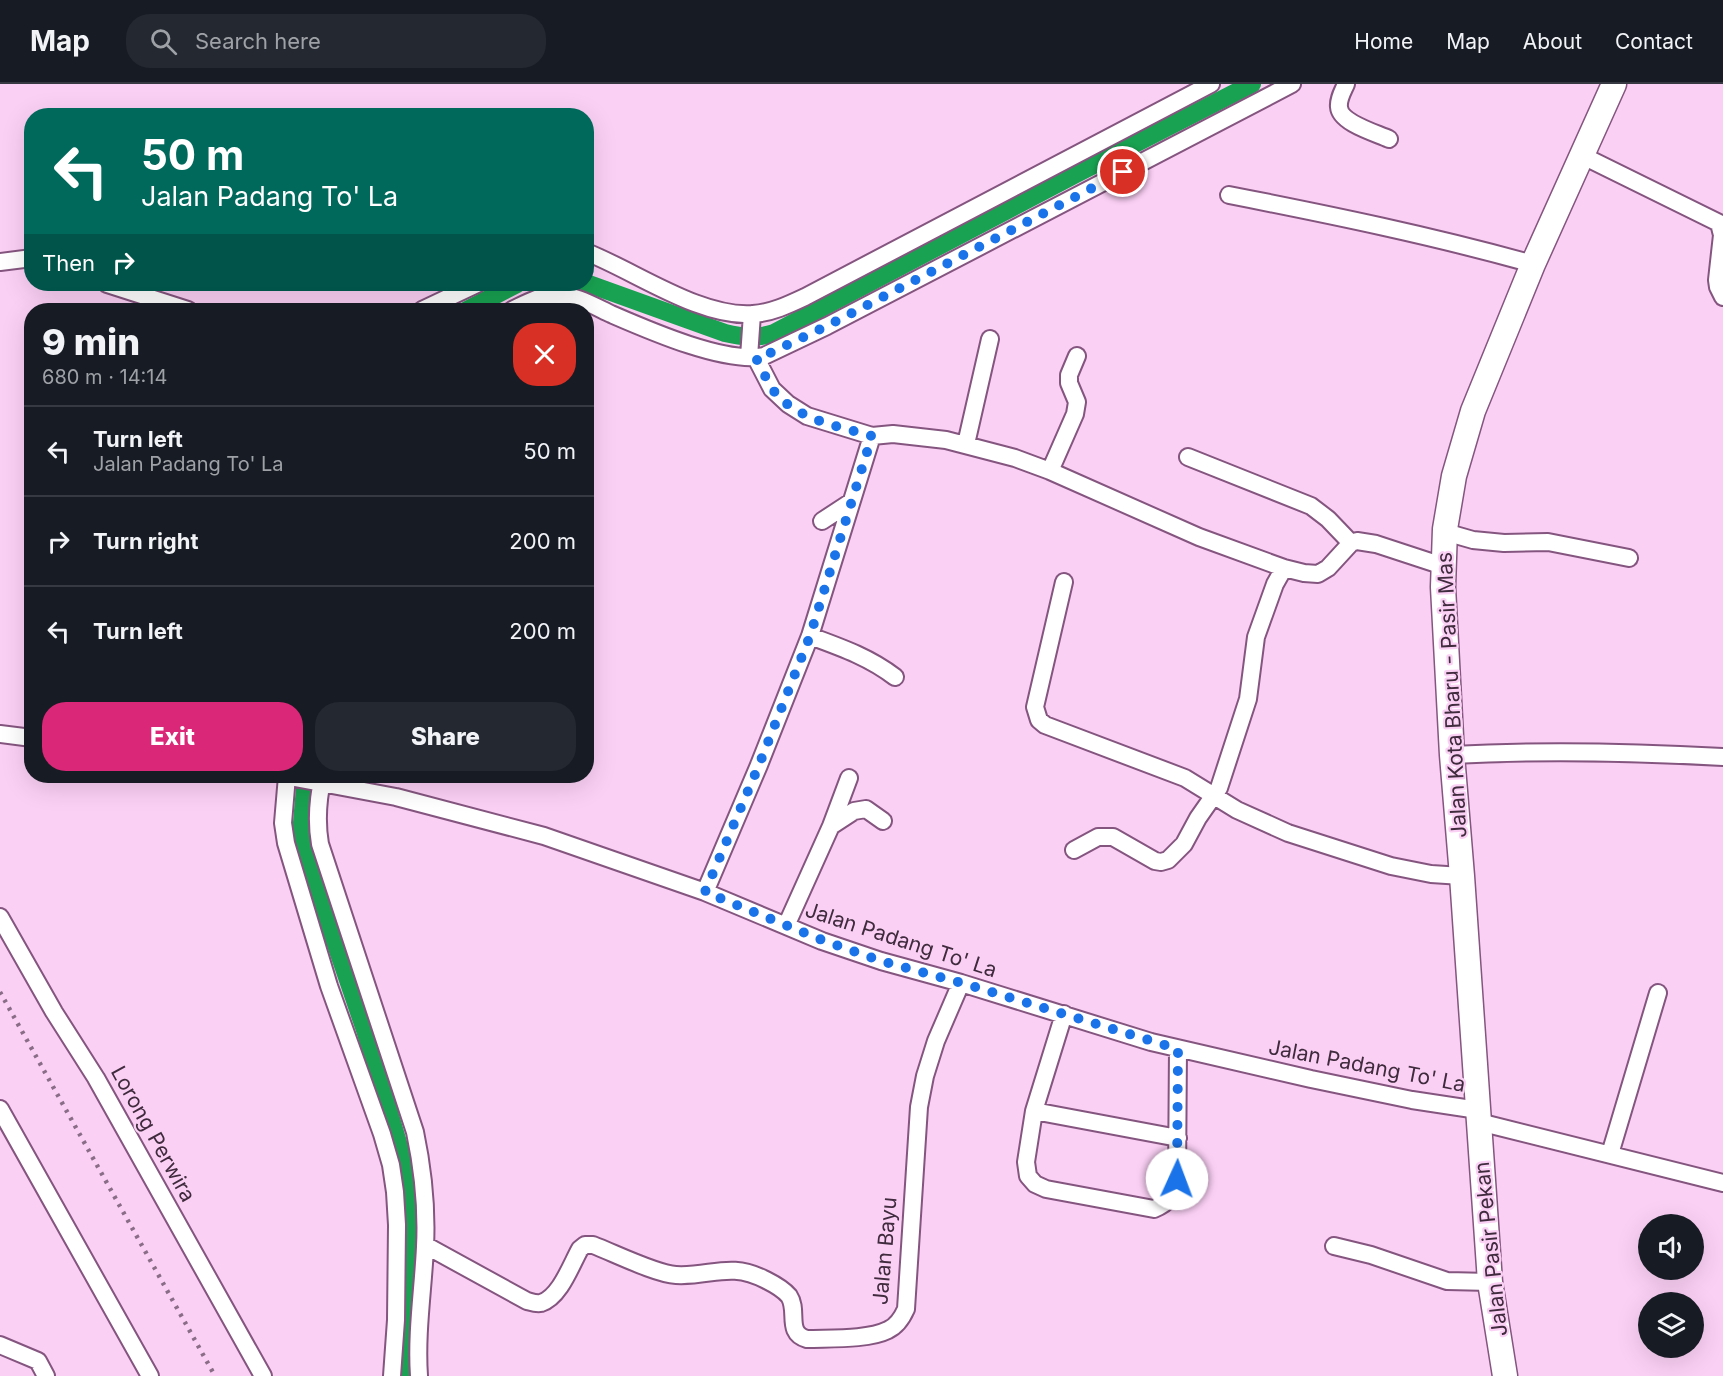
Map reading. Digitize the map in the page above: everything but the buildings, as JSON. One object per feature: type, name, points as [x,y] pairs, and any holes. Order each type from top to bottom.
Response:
[{"type":"highway","name":"Jalan Kota Bharu - Pasir Mas","points":[[1479,1116],[1452,755],[1443,566],[1445,532],[1454,476],[1473,411],[1533,264],[1614,84]]},
{"type":"highway","name":"Jalan Pasir Pekan","points":[[1479,1116],[1490,1282],[1505,1376]]},
{"type":"street","points":[[594,256],[670,292],[710,308],[752,317],[790,304],[1211,84]]},
{"type":"street","points":[[594,306],[640,327],[695,346],[728,355],[764,356],[827,326],[1292,84]]},
{"type":"street","points":[[1346,84],[1339,106],[1341,113],[1354,124],[1389,139]]},
{"type":"street","points":[[1581,154],[1721,222],[1722,234],[1717,280],[1723,297]]},
{"type":"street","points":[[1229,195],[1359,221],[1472,247],[1533,264]]},
{"type":"street","points":[[0,262],[24,259]]},
{"type":"street","points":[[132,291],[167,303]]},
{"type":"street","points":[[437,303],[462,291]]},
{"type":"street","points":[[528,303],[554,294],[586,303]]},
{"type":"street","points":[[752,317],[752,356],[772,389],[788,404],[807,416],[872,436],[910,435],[966,444],[1015,458],[1050,471],[1198,537],[1304,573],[1318,574],[1328,568],[1351,543],[1357,542],[1376,544],[1443,566]]},
{"type":"street","points":[[966,444],[990,339]]},
{"type":"street","points":[[1050,471],[1076,414],[1077,402],[1069,383],[1069,375],[1077,356]]},
{"type":"street","points":[[705,892],[810,636],[872,436]]},
{"type":"street","points":[[1188,457],[1311,506],[1328,519],[1351,543]]},
{"type":"street","points":[[822,521],[851,502]]},
{"type":"street","points":[[1445,532],[1473,540],[1504,543],[1548,542],[1629,558]]},
{"type":"street","points":[[1074,850],[1098,837],[1113,837],[1155,861],[1161,862],[1168,860],[1184,844],[1198,818],[1216,795],[1224,776],[1248,699],[1256,638],[1275,584],[1284,568]]},
{"type":"street","points":[[1064,582],[1035,707],[1039,720],[1185,778],[1258,821],[1338,850],[1391,866],[1431,874],[1462,876]]},
{"type":"street","points":[[810,636],[865,657],[881,665],[895,677]]},
{"type":"street","points":[[0,734],[24,737]]},
{"type":"street","points":[[1452,755],[1575,752],[1723,757]]},
{"type":"street","points":[[786,926],[831,826],[849,778]]},
{"type":"street","points":[[287,783],[283,823],[286,843],[329,986],[382,1134],[395,1192],[396,1320],[392,1376]]},
{"type":"street","points":[[326,783],[317,828],[320,844],[415,1132],[422,1164],[425,1190],[425,1245],[418,1376]]},
{"type":"street","name":"Jalan Padang To' La","points":[[339,783],[544,836],[592,851],[705,892],[786,926],[881,961],[962,983],[1178,1049],[1479,1116],[1610,1154],[1723,1183]]},
{"type":"street","points":[[831,826],[854,811],[866,809],[883,821]]},
{"type":"street","name":"Lorong Perwira","points":[[0,917],[54,1012],[96,1078],[263,1376]]},
{"type":"street","name":"Jalan Bayu","points":[[425,1245],[526,1301],[539,1304],[558,1289],[580,1249],[585,1245],[593,1245],[661,1272],[675,1275],[731,1269],[766,1280],[789,1296],[793,1306],[796,1334],[807,1339],[875,1335],[889,1330],[901,1320],[906,1309],[919,1107],[925,1076],[936,1041],[962,983]]},
{"type":"street","points":[[1610,1154],[1658,993]]},
{"type":"street","points":[[1064,1014],[1034,1110],[1026,1162],[1028,1176],[1035,1184],[1057,1191],[1154,1209],[1166,1204],[1174,1194],[1177,1179],[1178,1049]]},
{"type":"street","points":[[0,1109],[150,1376]]},
{"type":"street","points":[[1034,1110],[1178,1138]]},
{"type":"street","points":[[1334,1246],[1371,1255],[1447,1281],[1490,1282]]},
{"type":"street","points":[[0,1345],[38,1361],[46,1376]]},
{"type":"waterway","points":[[594,286],[725,333],[749,337],[774,333],[1252,84]]},
{"type":"waterway","points":[[480,303],[504,291]]},
{"type":"waterway","points":[[305,783],[301,834],[303,848],[365,1030],[409,1180],[412,1203],[403,1376]]},
{"type":"railway","points":[[0,992],[215,1376]]},
{"type":"route","points":[[1123,172],[827,326],[756,358],[772,389],[788,404],[807,416],[872,436],[810,636],[740,813],[705,892],[786,926],[881,961],[962,983],[1178,1049],[1177,1179]]}]
